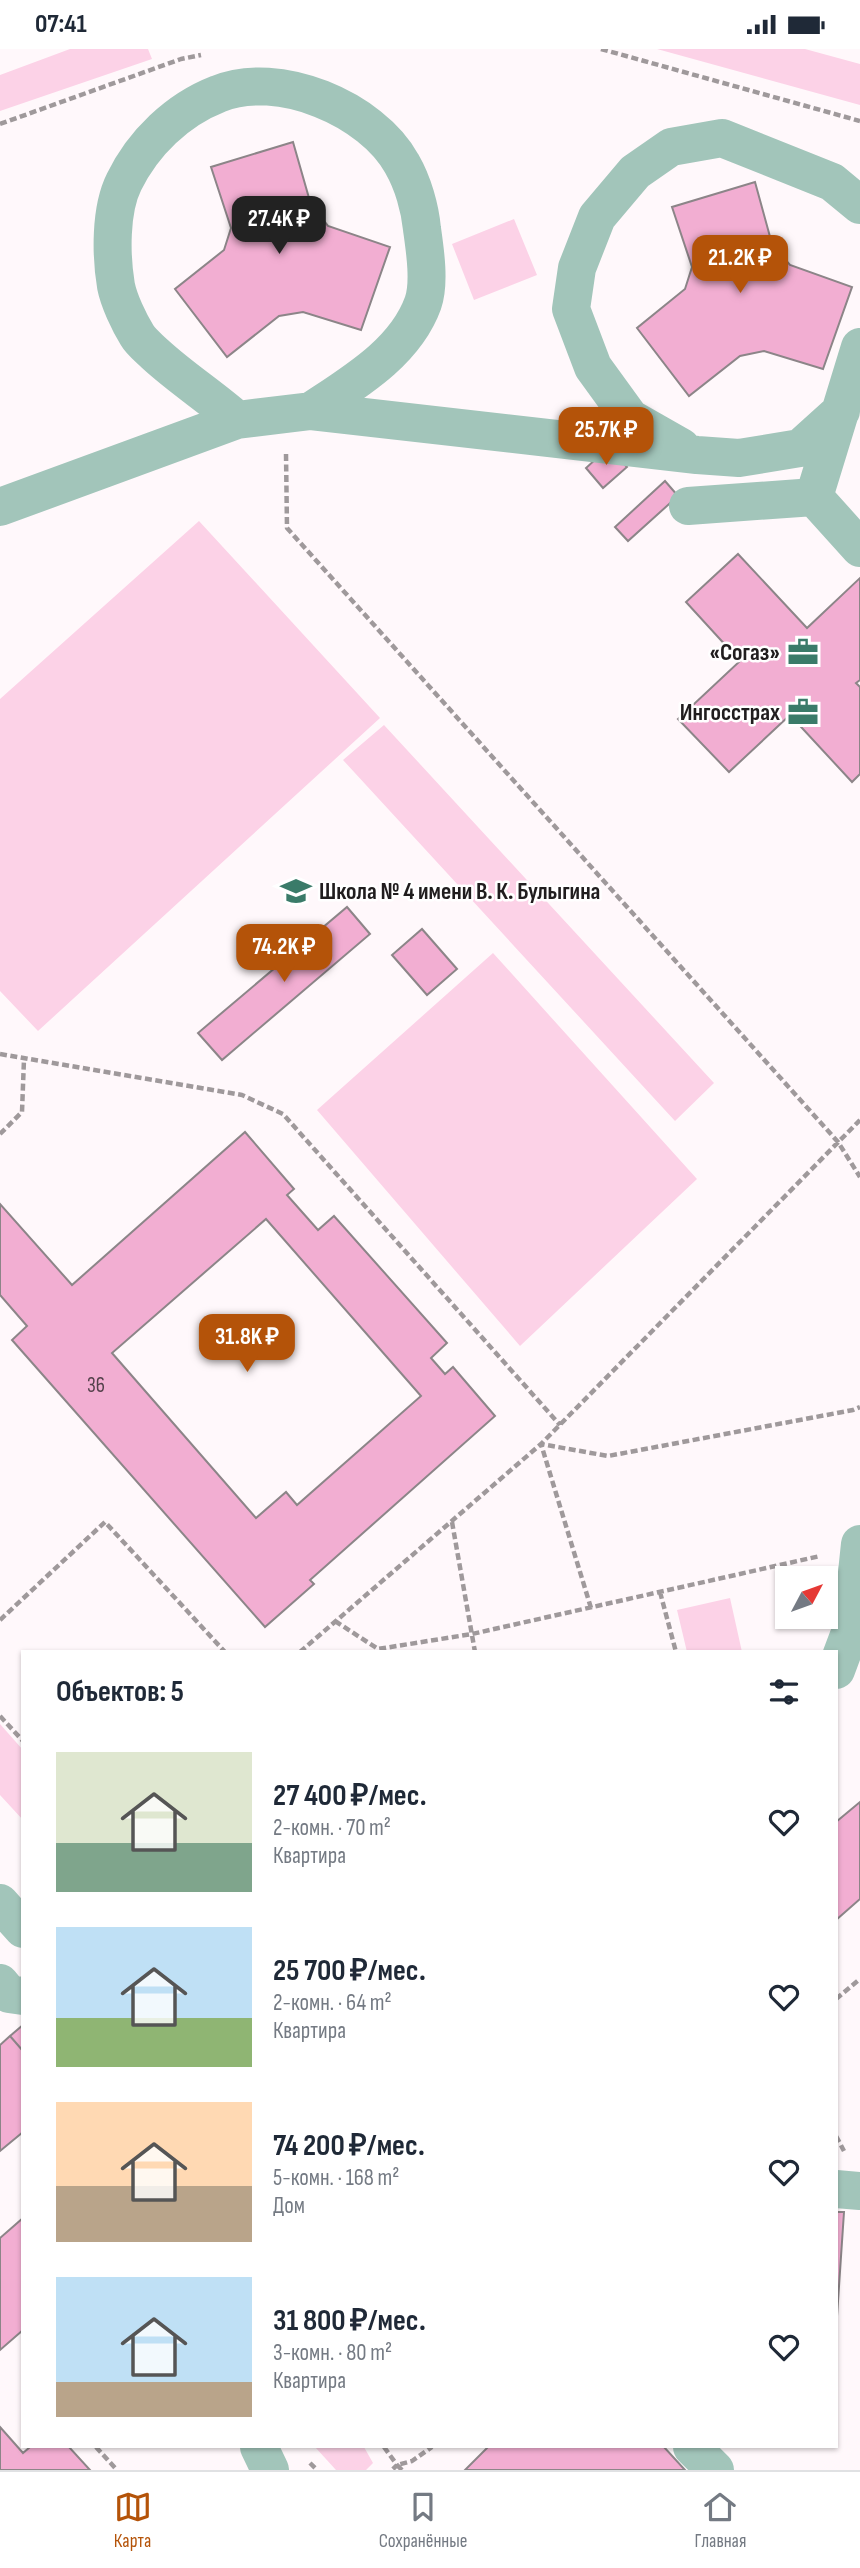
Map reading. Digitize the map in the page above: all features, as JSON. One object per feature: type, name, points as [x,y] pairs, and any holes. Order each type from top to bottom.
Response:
[{"type":"street","points":[[237,420],[172,369],[138,337],[117,289],[112,230],[122,184],[149,141],[184,112],[219,93],[243,88],[277,86],[325,99],[369,124],[402,163],[420,211],[426,260],[424,301],[402,342],[372,369],[298,413]]},
{"type":"street","points":[[696,455],[630,418],[593,367],[571,309],[577,268],[597,217],[635,172],[671,147],[722,138],[832,182],[860,205]]},
{"type":"street","points":[[814,497],[860,347]]},
{"type":"street","points":[[0,507],[237,420],[298,413],[739,458],[800,448],[841,411]]},
{"type":"street","points":[[688,506],[814,497]]},
{"type":"street","points":[[814,497],[860,548]]},
{"type":"street","points":[[838,1665],[851,1630],[859,1545]]},
{"type":"street","points":[[0,1903],[21,1927]]},
{"type":"street","points":[[0,1983],[9,1994],[21,1996]]},
{"type":"street","points":[[838,2189],[860,2191]]},
{"type":"street","points":[[259,2448],[270,2470]]},
{"type":"street","points":[[693,2448],[715,2470]]},
{"type":"path","points":[[601,49],[860,121]]},
{"type":"path","points":[[0,124],[181,59],[205,54]]},
{"type":"path","points":[[298,413],[287,528],[838,1142],[860,1177]]},
{"type":"path","points":[[0,1054],[242,1095],[283,1114],[560,1425]]},
{"type":"path","points":[[0,1134],[22,1112],[24,1059]]},
{"type":"path","points":[[302,1650],[541,1444],[860,1120]]},
{"type":"path","points":[[541,1444],[608,1456],[860,1407]]},
{"type":"path","points":[[541,1444],[591,1608]]},
{"type":"path","points":[[452,1521],[475,1650]]},
{"type":"path","points":[[0,1620],[106,1522],[223,1650]]},
{"type":"path","points":[[335,1621],[378,1649],[472,1634],[859,1545]]},
{"type":"path","points":[[660,1592],[675,1650]]},
{"type":"path","points":[[0,1716],[21,1739]]},
{"type":"path","points":[[838,1997],[860,1979]]},
{"type":"path","points":[[97,2448],[117,2470]]},
{"type":"path","points":[[385,2448],[402,2470]]},
{"type":"path","points":[[392,2470],[431,2448]]},
{"type":"shaded area","points":[[70,49],[148,49],[152,59],[0,111],[0,75]]},
{"type":"shaded area","points":[[657,49],[805,49],[860,64],[860,105]]},
{"type":"shaded area","points":[[514,219],[537,275],[474,300],[452,244]]},
{"type":"shaded area","points":[[199,521],[380,718],[38,1031],[0,991],[0,699]]},
{"type":"shaded area","points":[[384,725],[714,1083],[675,1121],[343,760]]},
{"type":"shaded area","points":[[493,953],[697,1179],[520,1346],[317,1110]]},
{"type":"shaded area","points":[[730,1598],[742,1650],[687,1650],[677,1610]]},
{"type":"shaded area","points":[[0,1724],[21,1748],[21,1818],[0,1795]]},
{"type":"shaded area","points":[[316,2448],[365,2448],[373,2463],[366,2470],[336,2470]]},
{"type":"building","points":[[293,142],[311,205],[328,226],[390,247],[361,330],[303,312],[279,316],[227,357],[175,289],[224,250],[231,228],[211,167]]},
{"type":"building","points":[[755,182],[772,244],[790,265],[852,287],[823,369],[764,351],[740,356],[689,396],[637,328],[685,289],[692,267],[672,207]]},
{"type":"building","points":[[609,447],[627,467],[603,488],[586,468]]},
{"type":"building","points":[[665,481],[678,496],[628,541],[615,527]]},
{"type":"building","points":[[738,554],[807,628],[860,578],[860,680],[856,683],[860,687],[860,774],[852,782],[790,715],[729,772],[678,719],[740,661],[686,602]]},
{"type":"building","points":[[347,907],[370,934],[222,1060],[198,1033]]},
{"type":"building","points":[[422,929],[457,969],[427,995],[392,955]]},
{"type":"building","points":[[245,1132],[294,1189],[287,1195],[318,1230],[334,1216],[447,1343],[431,1358],[445,1374],[453,1367],[495,1416],[310,1580],[314,1584],[265,1627],[12,1340],[27,1326],[0,1295],[0,1204],[72,1285]],"holes":[[[266,1219],[421,1396],[297,1505],[286,1492],[256,1518],[112,1353]]]},
{"type":"building","points":[[860,1802],[860,1899],[838,1918],[838,1820]]},
{"type":"building","points":[[21,2027],[21,2049],[10,2036]]},
{"type":"building","points":[[10,2036],[21,2049],[21,2134],[0,2151],[0,2045]]},
{"type":"building","points":[[838,2212],[844,2212],[838,2301]]},
{"type":"building","points":[[21,2220],[21,2332],[0,2350],[0,2238]]},
{"type":"building","points":[[0,2427],[23,2453],[29,2448],[70,2448],[90,2470],[0,2470]]},
{"type":"building","points":[[487,2448],[665,2448],[685,2470],[465,2470]]},
{"type":"place","name":"«Согаз»","points":[[803,652]]},
{"type":"place","name":"Ингосстрах","points":[[803,712]]},
{"type":"place","name":"Школа № 4 имени В. К. Булыгина","points":[[296,891]]}]
